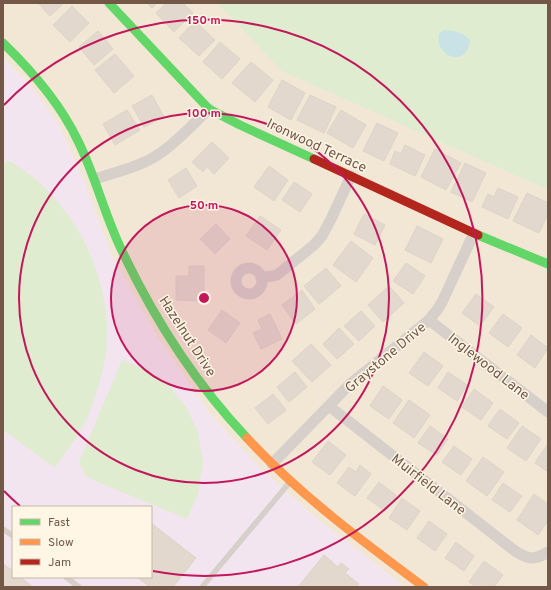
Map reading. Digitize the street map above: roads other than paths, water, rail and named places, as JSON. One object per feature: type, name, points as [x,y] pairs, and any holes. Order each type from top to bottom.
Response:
[{"type":"street","name":"Ironwood Terrace","points":[[109,3],[209,109],[240,125],[474,233],[548,264]]},
{"type":"street","name":"Hazelnut Drive","points":[[3,43],[34,74],[55,102],[77,139],[95,179],[119,246],[146,298],[168,335],[215,402],[248,440],[290,481],[321,508],[424,587]]},
{"type":"street","points":[[95,179],[146,162],[158,155],[170,147],[209,109]]},
{"type":"street","points":[[262,278],[277,275],[314,245],[322,236],[351,176]]},
{"type":"street","name":"Graystone Drive","points":[[272,464],[361,375],[429,320],[442,302],[474,233]]},
{"type":"street","name":"Inglewood Lane","points":[[429,320],[548,412]]},
{"type":"street","name":"Muirfield Lane","points":[[329,406],[514,551],[532,559],[540,557],[548,552]]},
{"type":"lane","points":[[202,587],[290,481]]},
{"type":"lane","points":[[3,529],[12,535]]},
{"type":"lane","points":[[67,578],[79,587]]},
{"type":"water","points":[[444,30],[459,32],[468,38],[470,41],[465,53],[456,57],[446,54],[442,50],[439,43],[439,34]]}]
